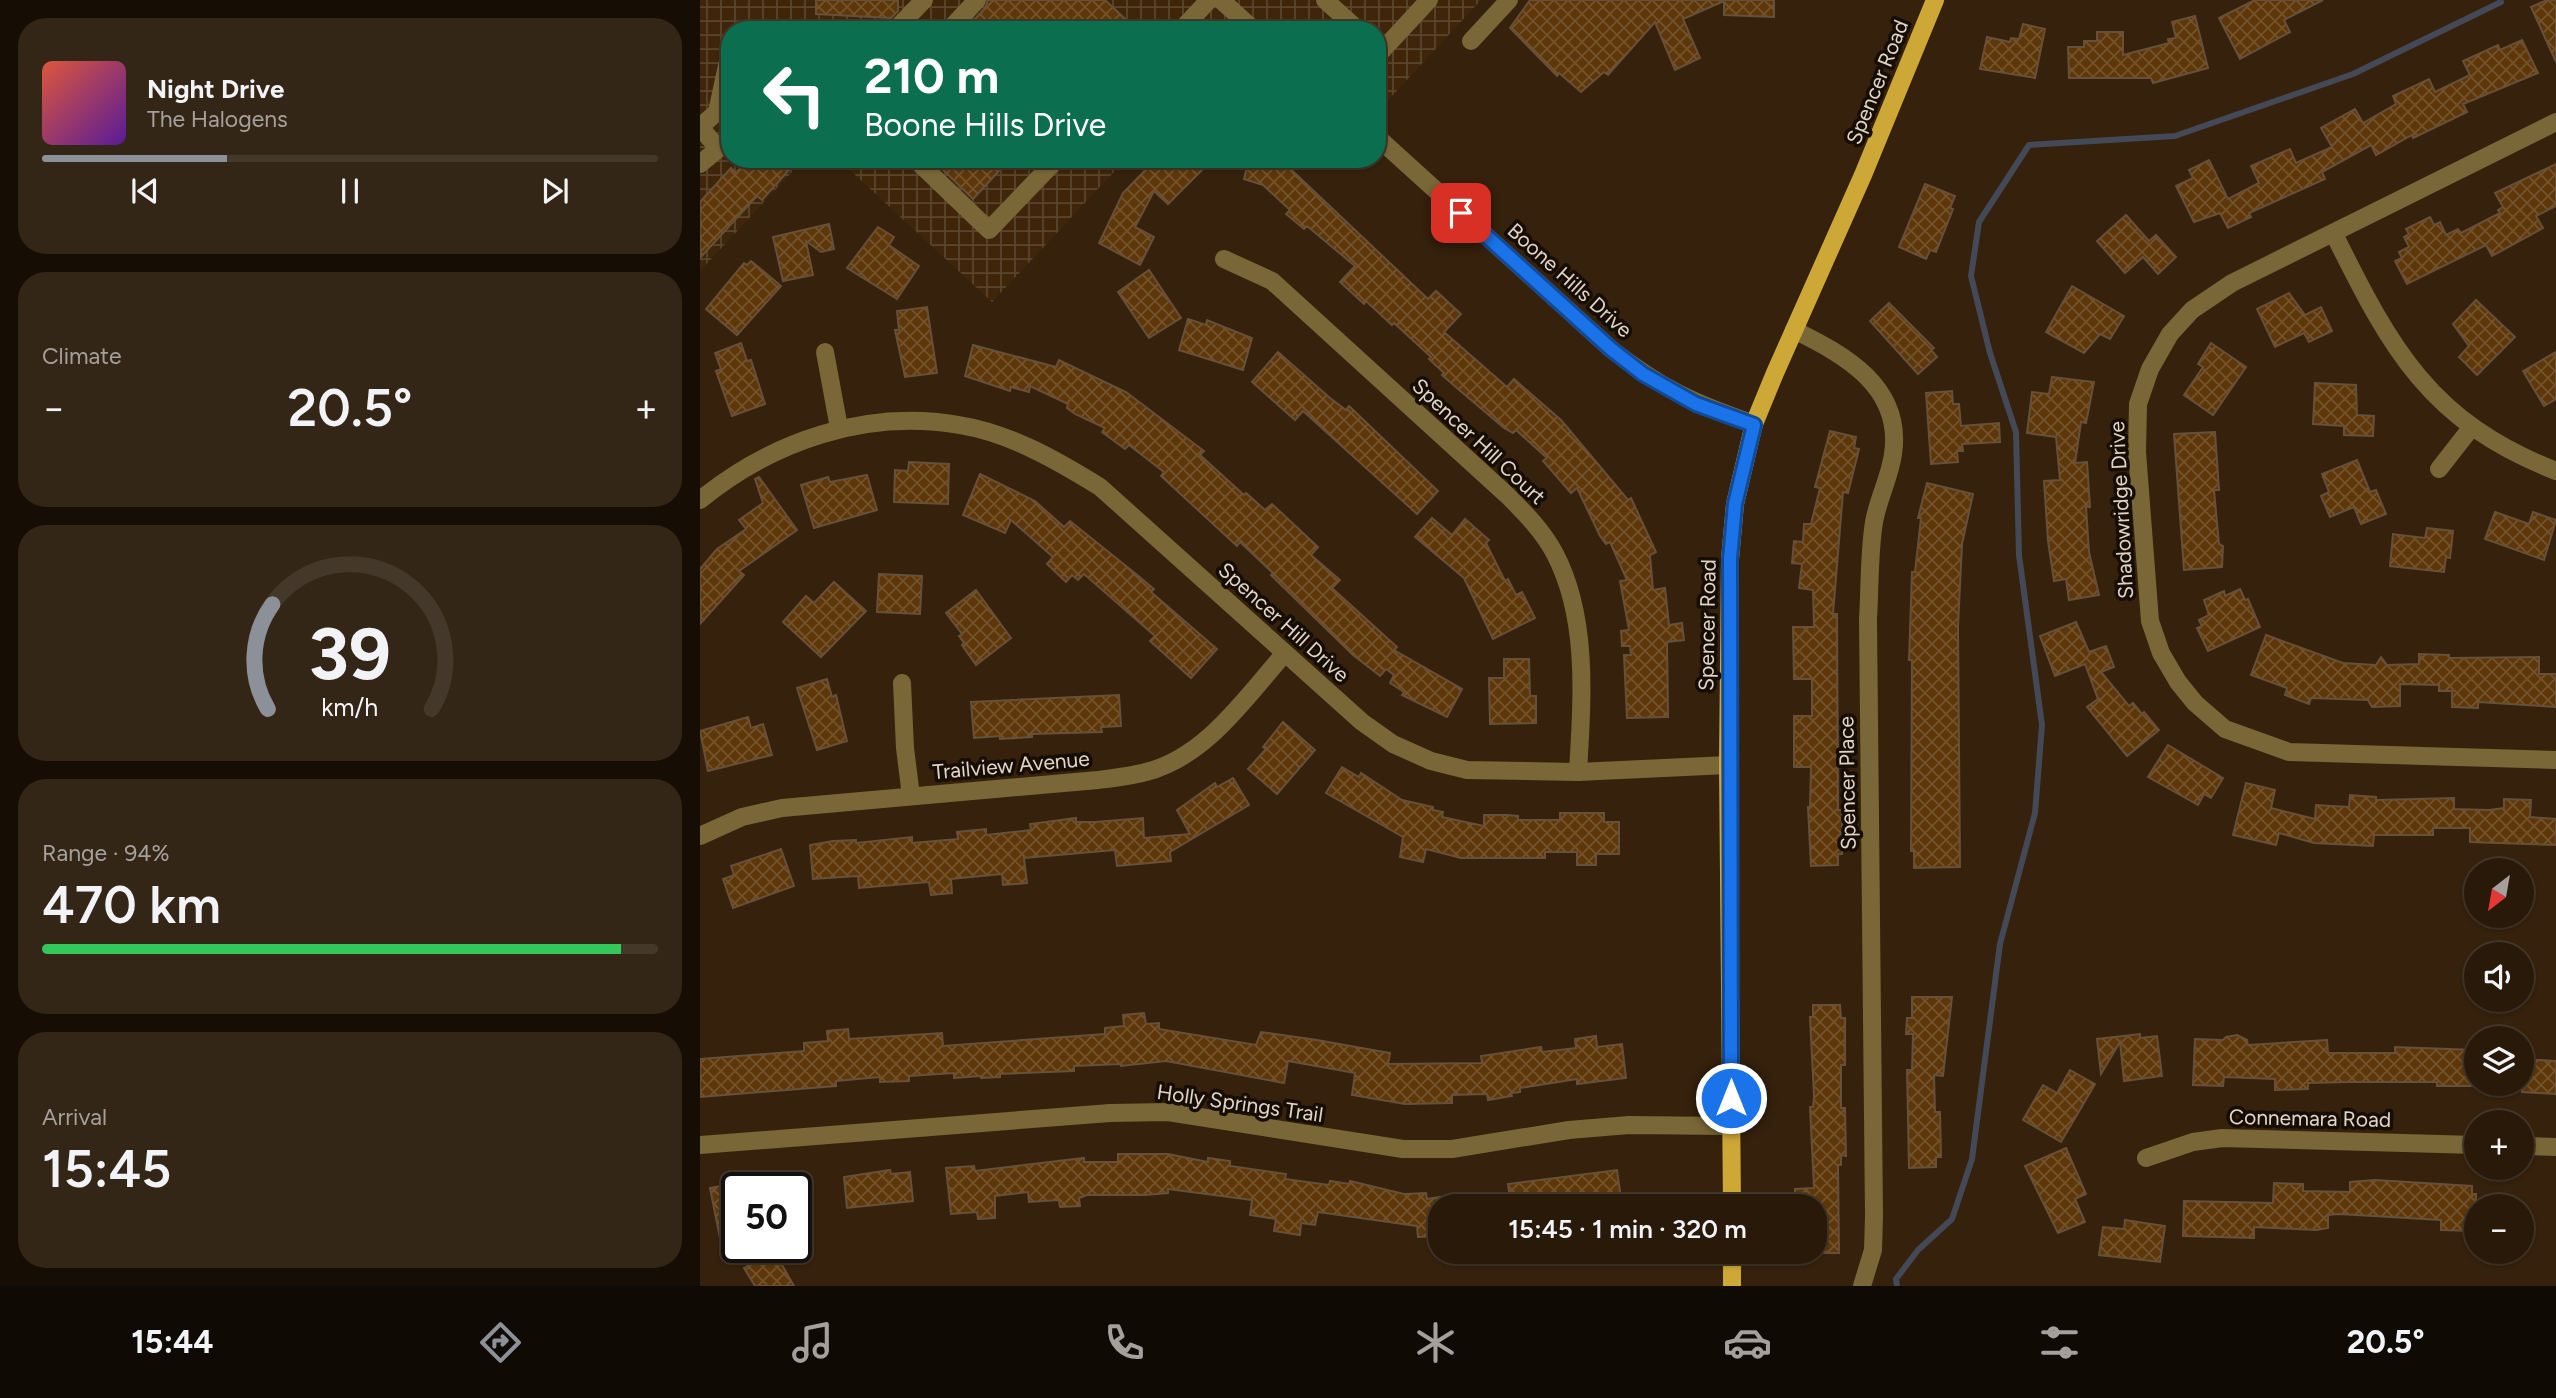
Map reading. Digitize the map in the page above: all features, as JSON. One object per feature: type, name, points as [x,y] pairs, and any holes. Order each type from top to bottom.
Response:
[{"type":"main road","name":"Spencer Road","points":[[1732,1194],[1728,765],[1730,559],[1735,504],[1754,425],[1936,0]]},
{"type":"main road","points":[[1732,1264],[1732,1286]]},
{"type":"street","points":[[904,21],[924,0]]},
{"type":"street","points":[[956,21],[976,0]]},
{"type":"street","points":[[1189,21],[1209,0]]},
{"type":"street","points":[[1220,0],[1244,21]]},
{"type":"street","points":[[1325,0],[1348,21]]},
{"type":"street","points":[[1386,45],[1429,0]]},
{"type":"street","points":[[1471,41],[1509,0]]},
{"type":"street","points":[[721,94],[717,112],[700,127],[721,142]]},
{"type":"street","name":"Shadowridge Drive","points":[[2556,122],[2232,283],[2192,310],[2170,334],[2150,369],[2138,404],[2137,452],[2150,621],[2161,653],[2195,703],[2225,729],[2289,752],[2556,760]]},
{"type":"street","points":[[700,163],[721,145]]},
{"type":"street","name":"Boone Hills Drive","points":[[1386,145],[1611,349],[1643,374],[1696,404],[1754,425]]},
{"type":"street","points":[[924,168],[989,230],[1048,168]]},
{"type":"street","points":[[2334,234],[2378,322],[2406,364],[2435,397],[2471,428],[2519,457],[2556,471]]},
{"type":"street","name":"Spencer Hill Court","points":[[1224,259],[1243,265],[1272,281],[1507,495],[1540,531],[1555,553],[1577,619],[1581,719],[1578,772]]},
{"type":"street","name":"Spencer Place","points":[[1794,330],[1835,350],[1859,367],[1883,395],[1894,431],[1893,455],[1874,523],[1868,619],[1874,1216],[1873,1250],[1863,1286]]},
{"type":"street","points":[[825,352],[839,428]]},
{"type":"street","name":"Spencer Hill Drive","points":[[700,500],[745,467],[794,442],[839,428],[899,422],[959,425],[1003,438],[1055,459],[1100,487],[1362,722],[1393,744],[1431,761],[1466,769],[1578,772],[1728,765]]},
{"type":"street","points":[[2439,469],[2471,428]]},
{"type":"street","name":"Trailview Avenue","points":[[700,836],[742,817],[782,808],[1098,780],[1148,772],[1185,756],[1216,731],[1285,653]]},
{"type":"street","points":[[902,683],[905,748],[911,796]]},
{"type":"street","name":"Holly Springs Trail","points":[[700,1145],[1110,1113],[1168,1112],[1404,1149],[1452,1149],[1569,1130],[1629,1125],[1731,1126]]},
{"type":"street","name":"Connemara Road","points":[[2146,1158],[2193,1142],[2222,1138],[2464,1144]]},
{"type":"street","points":[[2534,1146],[2556,1147]]},
{"type":"shaded area","points":[[700,0],[1481,0],[1386,102],[1386,21],[721,21],[721,168],[796,168],[700,271]]},
{"type":"shaded area","points":[[848,168],[1118,168],[992,302]]},
{"type":"building","points":[[816,0],[898,0],[898,11],[891,18],[816,14]]},
{"type":"building","points":[[988,0],[1105,0],[1127,21],[973,21],[985,8]]},
{"type":"building","points":[[1530,0],[1774,0],[1774,17],[1724,15],[1724,1],[1683,19],[1700,58],[1675,70],[1655,22],[1608,75],[1604,72],[1581,92],[1559,73],[1557,76],[1510,28]]},
{"type":"building","points":[[2255,0],[2323,0],[2284,20],[2290,32],[2240,59],[2219,18]]},
{"type":"building","points":[[2547,0],[2556,0],[2556,62],[2531,7]]},
{"type":"building","points":[[2195,16],[2208,68],[2153,83],[2151,78],[2069,78],[2068,47],[2084,47],[2084,41],[2097,41],[2097,32],[2123,32],[2123,55],[2169,43],[2168,39],[2176,38],[2172,22]]},
{"type":"building","points":[[2023,24],[2045,29],[2035,78],[1980,69],[1987,37],[2010,42],[2011,38],[2019,39]]},
{"type":"building","points":[[2522,40],[2538,73],[2463,104],[2467,112],[2413,138],[2412,135],[2376,155],[2371,145],[2322,172],[2325,179],[2249,213],[2251,217],[2228,228],[2220,213],[2194,222],[2176,186],[2193,178],[2189,170],[2209,160],[2228,199],[2259,183],[2251,166],[2290,149],[2296,163],[2332,147],[2321,128],[2355,109],[2363,123],[2396,104],[2393,96],[2429,79],[2435,92],[2470,75],[2463,61],[2498,45],[2500,50]]},
{"type":"building","points":[[2556,164],[2556,206],[2536,216],[2543,228],[2492,256],[2486,245],[2407,284],[2395,261],[2402,258],[2399,252],[2409,247],[2404,237],[2409,234],[2406,229],[2430,217],[2434,225],[2440,222],[2446,235],[2458,229],[2461,233],[2500,213],[2498,210],[2503,207],[2495,193]]},
{"type":"building","points":[[731,168],[736,173],[740,168],[791,168],[762,200],[757,196],[700,258],[700,202]]},
{"type":"building","points":[[941,168],[1002,168],[973,199]]},
{"type":"building","points":[[1147,168],[1204,168],[1168,204],[1154,191],[1135,227],[1154,237],[1140,265],[1099,243],[1123,193]]},
{"type":"building","points":[[1247,168],[1290,168],[1428,299],[1436,291],[1461,314],[1444,332],[1507,387],[1514,379],[1561,420],[1628,500],[1631,498],[1656,552],[1650,555],[1653,590],[1665,588],[1669,625],[1682,623],[1684,640],[1667,642],[1668,717],[1627,718],[1624,655],[1631,655],[1630,646],[1622,646],[1621,631],[1629,630],[1620,581],[1627,580],[1610,542],[1606,544],[1600,536],[1577,488],[1571,493],[1543,461],[1547,458],[1516,430],[1513,433],[1504,428],[1458,389],[1442,375],[1444,373],[1429,359],[1431,357],[1394,323],[1392,325],[1366,301],[1364,304],[1340,282],[1355,266],[1307,226],[1304,229],[1286,214],[1290,210],[1263,185],[1244,179]]},
{"type":"building","points":[[1925,184],[1955,196],[1950,208],[1953,209],[1936,252],[1930,250],[1926,259],[1899,247]]},
{"type":"building","points":[[2126,215],[2149,241],[2156,235],[2176,257],[2158,274],[2143,257],[2125,273],[2097,241]]},
{"type":"building","points":[[829,224],[834,249],[821,252],[806,241],[813,275],[783,281],[773,237]]},
{"type":"building","points":[[878,227],[894,237],[889,245],[919,266],[897,299],[847,268]]},
{"type":"building","points":[[751,261],[781,286],[737,335],[706,309],[744,263],[747,265]]},
{"type":"building","points":[[1149,270],[1181,318],[1149,338],[1118,292]]},
{"type":"building","points":[[2072,286],[2124,316],[2110,339],[2100,334],[2084,353],[2046,332]]},
{"type":"building","points":[[2289,293],[2305,315],[2321,307],[2332,331],[2309,342],[2304,333],[2275,347],[2257,309]]},
{"type":"building","points":[[2476,300],[2515,337],[2477,375],[2459,357],[2469,346],[2453,324]]},
{"type":"building","points":[[1889,303],[1934,348],[1931,350],[1937,357],[1918,374],[1870,321]]},
{"type":"building","points":[[927,307],[937,373],[905,377],[895,330],[899,330],[897,311]]},
{"type":"building","points":[[1188,319],[1206,325],[1207,320],[1252,338],[1243,370],[1179,350]]},
{"type":"building","points":[[741,343],[747,361],[751,360],[765,404],[732,416],[716,371],[721,369],[715,353]]},
{"type":"building","points":[[2211,343],[2246,367],[2213,415],[2184,395],[2203,367],[2198,364]]},
{"type":"building","points":[[973,345],[1056,367],[1059,360],[1126,392],[1204,451],[1200,455],[1244,495],[1246,493],[1265,510],[1272,504],[1318,547],[1311,555],[1340,580],[1332,588],[1397,647],[1394,650],[1462,689],[1447,717],[1402,695],[1404,692],[1390,683],[1394,675],[1386,669],[1380,676],[1353,655],[1240,542],[1237,546],[1161,476],[1164,472],[1129,445],[1125,449],[1102,432],[1105,428],[1075,414],[1067,408],[1068,404],[1030,386],[1029,392],[1011,387],[1010,391],[965,376]]},
{"type":"building","points":[[1278,352],[1330,398],[1346,410],[1349,406],[1438,491],[1417,514],[1303,411],[1295,420],[1252,382]]},
{"type":"building","points":[[2556,352],[2556,399],[2544,406],[2523,371]]},
{"type":"building","points":[[2052,377],[2094,382],[2086,423],[2081,422],[2075,463],[2087,462],[2089,552],[2099,595],[2069,600],[2066,579],[2054,581],[2048,541],[2044,481],[2060,480],[2056,437],[2027,433],[2032,392],[2049,394]]},
{"type":"building","points":[[2315,383],[2356,385],[2357,415],[2374,416],[2373,436],[2344,435],[2344,426],[2313,424]]},
{"type":"building","points":[[1952,391],[1953,404],[1959,404],[1961,426],[1999,423],[2000,442],[1962,444],[1963,451],[1957,451],[1958,462],[1931,464],[1926,393]]},
{"type":"building","points":[[1830,431],[1856,437],[1854,448],[1859,449],[1848,493],[1843,492],[1833,614],[1837,614],[1838,810],[1842,810],[1842,854],[1838,854],[1838,865],[1811,866],[1808,807],[1811,767],[1794,767],[1794,716],[1812,716],[1812,679],[1794,679],[1793,627],[1814,627],[1813,590],[1799,588],[1802,564],[1792,563],[1794,541],[1803,542],[1804,524],[1811,524],[1820,488],[1815,487]]},
{"type":"building","points":[[2215,432],[2219,490],[2214,490],[2219,544],[2223,546],[2222,567],[2184,570],[2174,434]]},
{"type":"building","points":[[2357,460],[2370,492],[2376,490],[2386,514],[2361,524],[2354,507],[2330,517],[2321,496],[2329,492],[2322,474]]},
{"type":"building","points":[[909,462],[949,464],[948,504],[894,502],[895,470],[908,471]]},
{"type":"building","points":[[980,474],[1035,501],[1064,527],[1070,521],[1154,589],[1151,592],[1217,649],[1191,678],[1150,641],[1155,636],[1084,574],[1078,580],[1072,575],[1066,582],[1047,564],[1053,557],[1011,520],[1005,533],[963,515]]},
{"type":"building","points":[[867,475],[877,510],[814,528],[801,485],[828,477],[830,482]]},
{"type":"building","points":[[759,477],[797,530],[739,571],[744,575],[700,624],[700,569],[717,549],[746,529],[739,520],[763,503],[755,479]]},
{"type":"building","points":[[1927,483],[1973,494],[1962,544],[1958,627],[1960,867],[1914,868],[1914,851],[1911,851],[1912,660],[1909,660],[1912,572],[1915,572],[1921,518],[1918,518]]},
{"type":"building","points":[[2495,512],[2529,524],[2533,512],[2556,520],[2544,560],[2485,539]]},
{"type":"building","points":[[1432,518],[1452,535],[1465,519],[1489,540],[1486,543],[1505,581],[1508,579],[1516,595],[1522,592],[1535,618],[1493,639],[1464,578],[1415,537]]},
{"type":"building","points":[[2427,528],[2453,531],[2450,558],[2446,557],[2444,572],[2390,566],[2393,534],[2425,538]]},
{"type":"building","points":[[879,574],[922,576],[920,614],[877,612]]},
{"type":"building","points":[[834,582],[866,611],[821,657],[783,622],[806,596],[814,603]]},
{"type":"building","points":[[2240,589],[2245,600],[2248,599],[2260,627],[2208,651],[2197,628],[2202,626],[2199,620],[2209,615],[2204,600],[2224,591],[2225,596]]},
{"type":"building","points":[[976,590],[1011,638],[976,665],[962,645],[964,643],[959,636],[962,634],[946,613]]},
{"type":"building","points":[[2076,622],[2089,652],[2106,646],[2114,667],[2101,672],[2129,706],[2133,703],[2159,730],[2127,756],[2087,707],[2098,699],[2085,664],[2055,676],[2040,636]]},
{"type":"building","points":[[2266,635],[2343,663],[2376,665],[2381,657],[2387,665],[2419,664],[2419,654],[2449,655],[2449,658],[2539,657],[2539,674],[2556,674],[2556,707],[2478,702],[2478,708],[2452,707],[2452,691],[2439,691],[2439,685],[2400,684],[2400,706],[2372,707],[2368,700],[2311,698],[2309,704],[2285,695],[2287,688],[2251,675]]},
{"type":"building","points":[[1504,659],[1529,659],[1530,696],[1536,696],[1536,723],[1490,724],[1489,678],[1504,678]]},
{"type":"building","points":[[827,679],[832,697],[836,695],[847,741],[817,750],[797,688]]},
{"type":"building","points":[[1119,695],[1121,726],[1101,727],[1102,732],[1032,734],[1032,737],[1000,739],[1000,736],[974,738],[971,702]]},
{"type":"building","points":[[748,717],[751,728],[763,724],[772,755],[708,771],[700,731]]},
{"type":"building","points":[[1283,722],[1315,750],[1277,794],[1248,769],[1266,749],[1263,747]]},
{"type":"building","points":[[2168,745],[2223,778],[2211,798],[2204,794],[2198,805],[2148,777]]},
{"type":"building","points":[[1342,767],[1359,777],[1361,773],[1402,800],[1443,812],[1442,817],[1484,826],[1484,815],[1518,816],[1518,820],[1560,820],[1560,813],[1604,813],[1604,822],[1619,822],[1619,854],[1596,854],[1596,865],[1577,865],[1577,852],[1545,852],[1545,858],[1461,858],[1426,849],[1423,862],[1400,857],[1403,837],[1326,793]]},
{"type":"building","points":[[1233,778],[1249,805],[1170,852],[1171,861],[1117,866],[1115,850],[1024,858],[1027,883],[1003,885],[1002,874],[951,879],[952,893],[931,895],[929,882],[859,888],[858,876],[813,879],[810,845],[833,841],[856,840],[856,843],[912,837],[912,843],[958,839],[957,832],[986,829],[986,835],[1031,830],[1030,824],[1076,818],[1076,822],[1095,822],[1143,818],[1144,838],[1190,834],[1177,810],[1215,783],[1217,787]]},
{"type":"building","points":[[2246,783],[2275,790],[2271,808],[2315,819],[2316,805],[2349,807],[2350,795],[2376,797],[2376,800],[2454,798],[2454,809],[2489,810],[2504,808],[2504,799],[2531,800],[2530,817],[2556,819],[2556,845],[2470,842],[2470,828],[2433,828],[2433,835],[2374,835],[2373,846],[2314,843],[2279,833],[2276,845],[2233,835]]},
{"type":"building","points":[[781,849],[794,886],[733,908],[723,879],[734,875],[731,866]]},
{"type":"building","points":[[1912,997],[1952,997],[1943,1076],[1934,1075],[1935,1112],[1940,1112],[1941,1157],[1936,1157],[1936,1167],[1909,1168],[1907,1070],[1912,1070],[1913,1034],[1906,1034],[1907,1018],[1912,1018]]},
{"type":"building","points":[[1813,1005],[1840,1005],[1841,1018],[1845,1018],[1841,1108],[1845,1108],[1846,1156],[1841,1155],[1841,1165],[1838,1165],[1839,1253],[1827,1253],[1827,1194],[1795,1194],[1795,1189],[1814,1188],[1810,1107],[1813,1107],[1814,1096],[1810,1017],[1813,1017]]},
{"type":"building","points":[[1144,1013],[1146,1024],[1159,1023],[1159,1029],[1256,1045],[1261,1032],[1317,1040],[1390,1053],[1388,1064],[1482,1063],[1481,1056],[1541,1047],[1542,1052],[1576,1048],[1575,1039],[1596,1036],[1597,1047],[1622,1044],[1626,1078],[1577,1084],[1577,1079],[1520,1088],[1520,1092],[1511,1093],[1512,1096],[1488,1100],[1487,1094],[1452,1095],[1452,1103],[1405,1104],[1352,1095],[1355,1073],[1288,1061],[1284,1083],[1166,1061],[1121,1066],[1074,1066],[1074,1071],[1000,1074],[1000,1077],[954,1078],[954,1073],[909,1076],[909,1081],[880,1082],[880,1077],[836,1081],[836,1086],[700,1097],[700,1059],[804,1051],[804,1043],[828,1041],[827,1031],[848,1029],[849,1039],[942,1033],[943,1046],[1105,1034],[1105,1028],[1124,1026],[1123,1015]]},
{"type":"building","points":[[2140,1034],[2140,1038],[2157,1036],[2162,1076],[2124,1081],[2120,1042],[2101,1074],[2097,1039]]},
{"type":"building","points":[[2237,1035],[2247,1040],[2248,1045],[2327,1040],[2328,1053],[2395,1053],[2395,1047],[2464,1050],[2464,1086],[2437,1086],[2437,1082],[2350,1082],[2308,1083],[2308,1089],[2275,1090],[2275,1079],[2224,1077],[2223,1086],[2193,1085],[2195,1039],[2223,1040]]},
{"type":"building","points":[[2534,1060],[2556,1061],[2556,1094],[2534,1093]]},
{"type":"building","points":[[2070,1070],[2095,1084],[2061,1142],[2023,1120],[2043,1085],[2057,1093]]},
{"type":"building","points":[[2066,1148],[2086,1194],[2075,1199],[2085,1222],[2058,1233],[2025,1166]]},
{"type":"building","points":[[1118,1154],[1168,1154],[1208,1162],[1208,1158],[1230,1161],[1230,1166],[1286,1174],[1285,1179],[1329,1185],[1330,1181],[1349,1184],[1350,1181],[1404,1194],[1426,1193],[1428,1237],[1418,1237],[1417,1226],[1318,1212],[1315,1225],[1301,1223],[1300,1235],[1274,1231],[1276,1219],[1250,1215],[1252,1200],[1168,1189],[1168,1193],[1145,1195],[1087,1195],[1079,1198],[1080,1206],[1060,1207],[1059,1200],[1029,1202],[1028,1192],[995,1196],[995,1218],[978,1219],[977,1212],[951,1214],[946,1168],[974,1166],[975,1171],[1084,1158],[1084,1162],[1118,1162]]},
{"type":"building","points":[[890,1170],[891,1174],[910,1172],[913,1201],[847,1208],[844,1177]]},
{"type":"building","points":[[1617,1170],[1620,1194],[1509,1194],[1508,1184]]},
{"type":"building","points":[[2375,1180],[2472,1186],[2472,1194],[2464,1194],[2464,1231],[2441,1230],[2441,1220],[2339,1214],[2328,1215],[2328,1228],[2316,1230],[2254,1227],[2254,1238],[2183,1236],[2184,1201],[2273,1203],[2274,1183],[2303,1184],[2303,1191],[2350,1192],[2350,1182]]},
{"type":"building","points":[[721,1186],[720,1238],[710,1188]]},
{"type":"building","points":[[2125,1220],[2165,1226],[2160,1262],[2099,1255],[2103,1227],[2124,1229]]},
{"type":"building","points":[[753,1263],[781,1263],[794,1286],[755,1286],[744,1268]]},
{"type":"waterway","points":[[1897,1286],[1896,1279],[1918,1250],[1952,1219],[1972,1159],[2000,944],[2035,813],[2042,725],[2019,555],[2016,432],[1990,353],[1971,276],[1979,222],[2029,145],[2175,136],[2353,74],[2501,2]]},
{"type":"route","points":[[1461,213],[1611,349],[1643,374],[1696,404],[1754,425],[1735,504],[1730,559],[1728,765],[1731,1098]]}]
